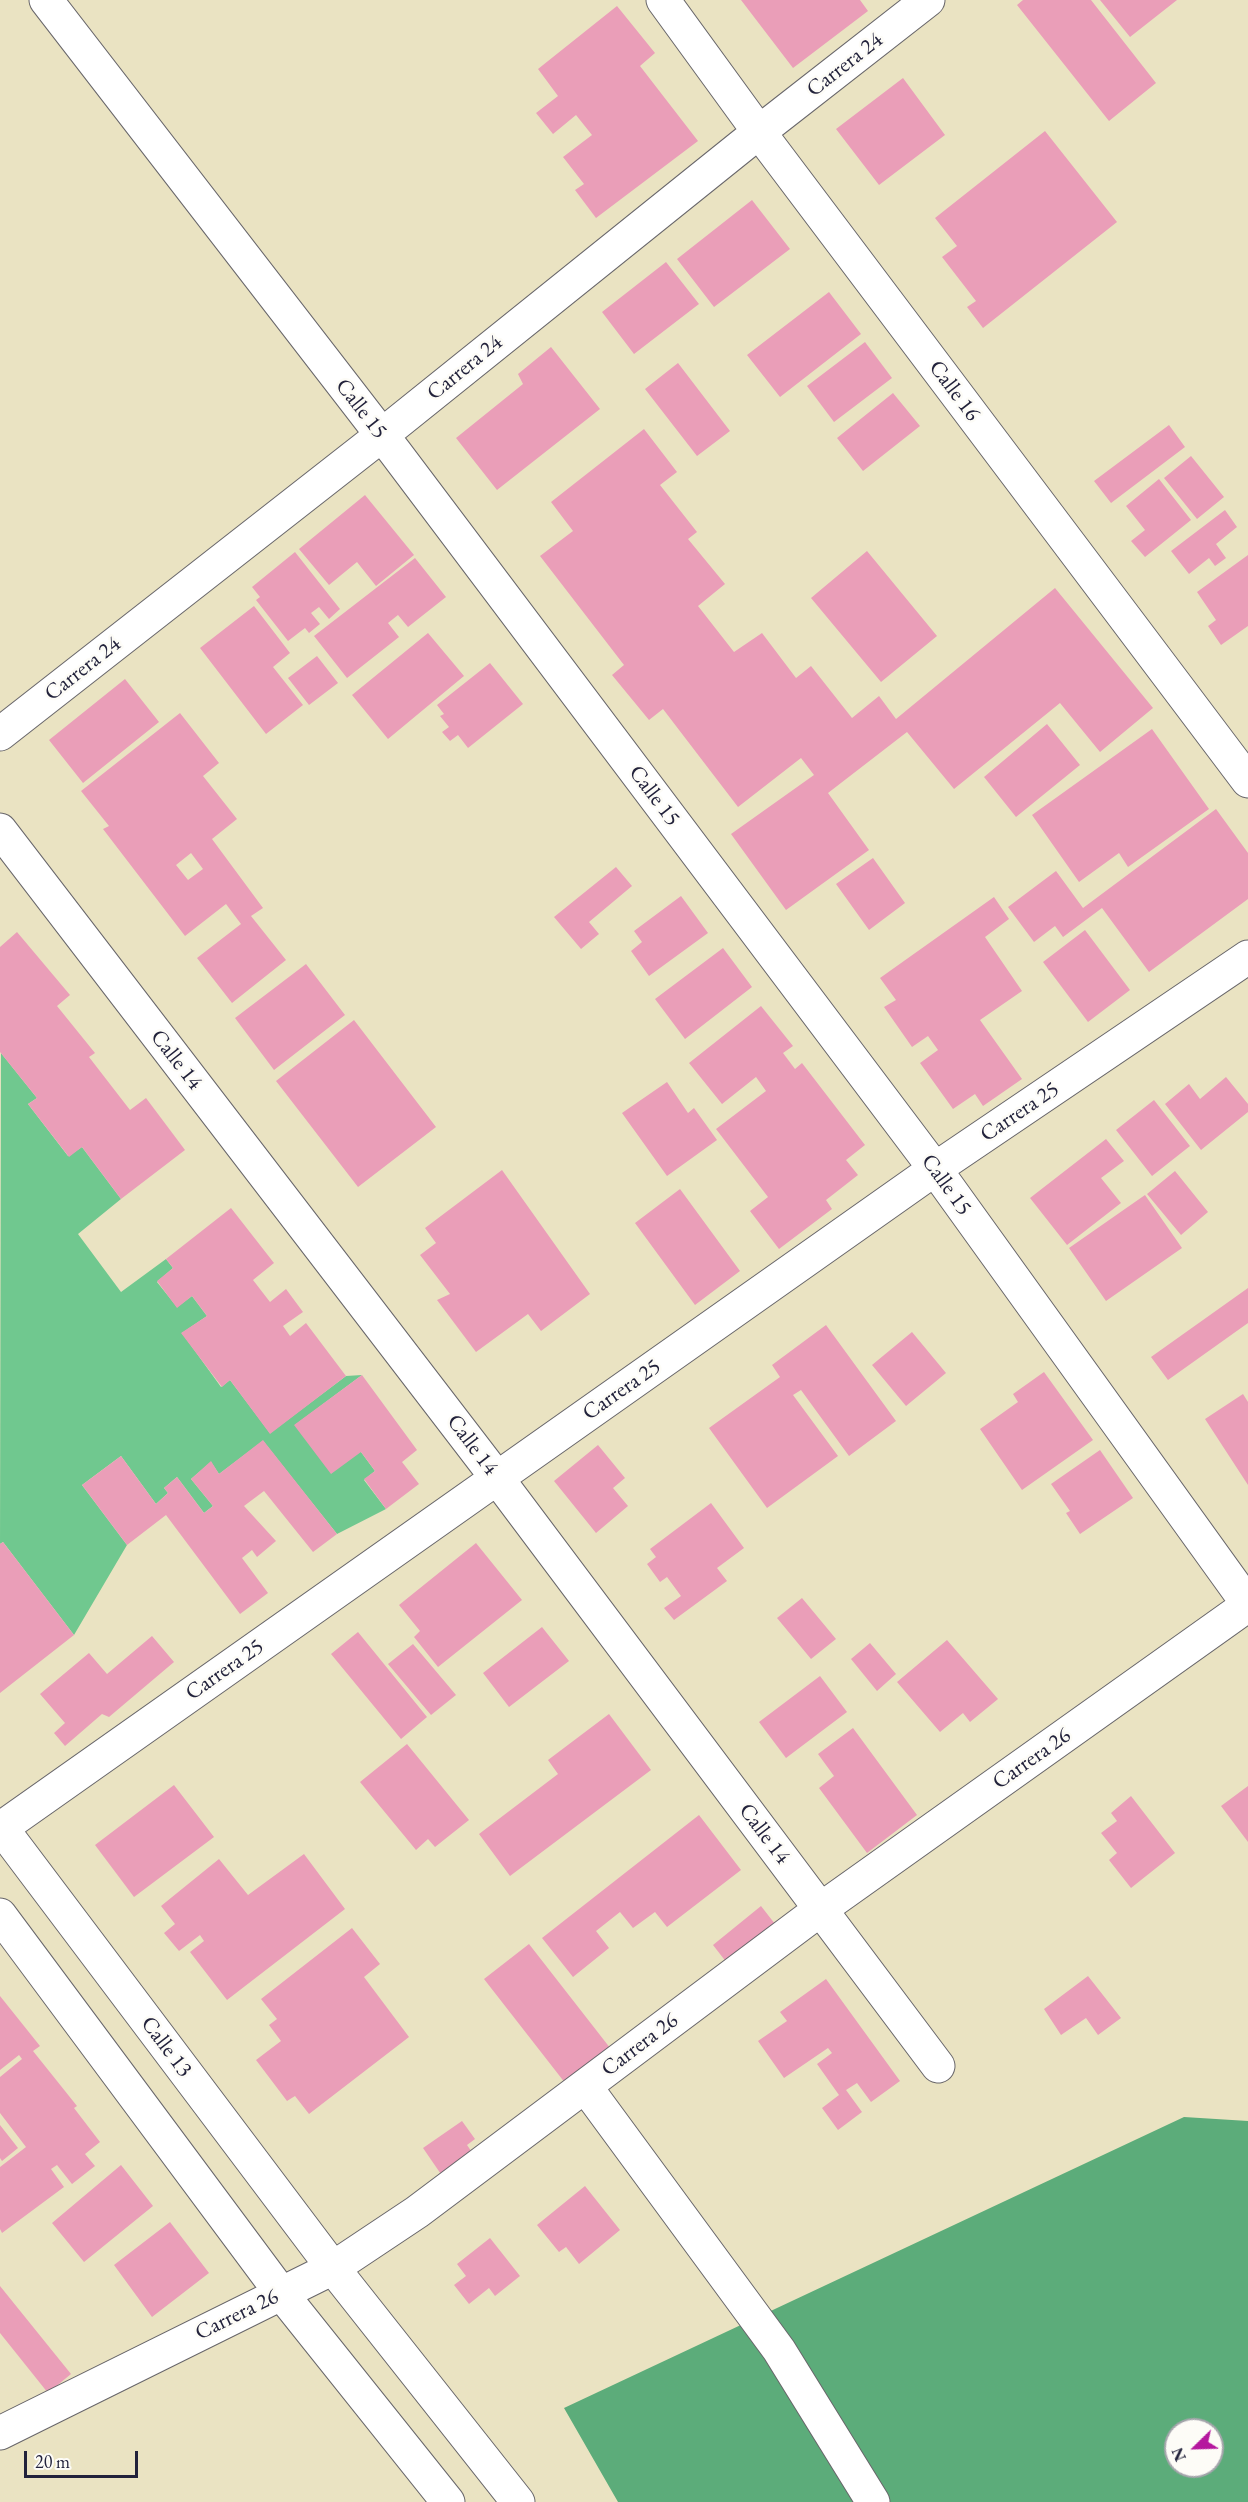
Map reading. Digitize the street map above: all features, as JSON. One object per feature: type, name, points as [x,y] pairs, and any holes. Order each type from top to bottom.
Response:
[{"type":"street","name":"Calle 15","points":[[46,0],[382,435],[935,1169],[1248,1605]]},
{"type":"street","name":"Calle 16","points":[[663,0],[759,132],[1248,781]]},
{"type":"street","name":"Carrera 24","points":[[0,734],[382,435],[759,132],[928,0]]},
{"type":"street","name":"Calle 14","points":[[0,830],[497,1478],[938,2066]]},
{"type":"street","name":"Carrera 25","points":[[0,1828],[935,1169],[1248,957]]},
{"type":"street","name":"Carrera 26","points":[[0,2433],[333,2268],[417,2212],[821,1909],[1248,1605]]},
{"type":"street","name":"Calle 13","points":[[0,1828],[333,2268],[518,2502]]},
{"type":"street","points":[[0,1915],[281,2293],[448,2502]]},
{"type":"street","points":[[585,2086],[779,2350],[873,2502]]},
{"type":"green space","points":[[1,1053],[37,1098],[28,1104],[68,1156],[82,1147],[121,1199],[78,1234],[121,1292],[166,1259],[173,1268],[157,1282],[177,1307],[192,1296],[207,1316],[182,1333],[221,1387],[230,1380],[270,1433],[346,1376],[362,1375],[295,1425],[361,1452],[375,1471],[364,1480],[386,1509],[337,1534],[263,1441],[219,1474],[211,1462],[191,1479],[213,1506],[204,1513],[177,1477],[164,1488],[168,1493],[156,1504],[121,1456],[82,1485],[127,1545],[74,1635],[3,1542],[0,1544]]},
{"type":"green space","points":[[1184,2117],[1248,2121],[1248,2502],[618,2502],[564,2408]]},
{"type":"building","points":[[741,0],[860,0],[868,11],[793,68]]},
{"type":"building","points":[[1023,0],[1091,0],[1156,83],[1109,121],[1017,5]]},
{"type":"building","points":[[1100,0],[1177,0],[1130,37]]},
{"type":"building","points":[[617,6],[655,53],[640,66],[698,141],[596,218],[575,190],[584,184],[563,157],[592,135],[576,115],[553,134],[536,113],[558,96],[538,69]]},
{"type":"building","points":[[903,78],[945,135],[879,185],[836,129]]},
{"type":"building","points":[[1045,131],[1117,222],[983,328],[967,307],[976,301],[942,257],[957,246],[935,218]]},
{"type":"building","points":[[752,200],[790,249],[714,307],[677,259]]},
{"type":"building","points":[[666,262],[699,304],[634,354],[602,312]]},
{"type":"building","points":[[829,292],[861,334],[780,397],[747,355]]},
{"type":"building","points":[[865,342],[892,378],[834,422],[807,386]]},
{"type":"building","points":[[551,347],[600,409],[497,490],[456,438],[523,384],[518,374]]},
{"type":"building","points":[[678,363],[730,431],[697,456],[645,389]]},
{"type":"building","points":[[893,393],[920,426],[863,471],[837,438]]},
{"type":"building","points":[[1169,425],[1185,447],[1111,503],[1094,481]]},
{"type":"building","points":[[644,429],[677,472],[660,485],[697,532],[688,539],[725,584],[698,606],[734,652],[762,633],[796,678],[811,666],[852,718],[879,696],[896,719],[1055,588],[1153,708],[1100,752],[1060,703],[954,789],[907,732],[828,793],[869,850],[786,910],[731,834],[814,775],[801,758],[738,807],[663,709],[649,720],[612,675],[624,665],[540,556],[573,531],[551,502]]},
{"type":"building","points":[[1191,456],[1224,497],[1197,519],[1164,478]]},
{"type":"building","points":[[1159,479],[1191,520],[1145,557],[1131,541],[1145,530],[1126,506]]},
{"type":"building","points":[[365,495],[414,555],[376,586],[357,562],[329,585],[299,549]]},
{"type":"building","points":[[1225,510],[1237,527],[1216,544],[1226,558],[1215,566],[1209,558],[1189,574],[1171,551]]},
{"type":"building","points":[[867,551],[937,636],[881,682],[811,598]]},
{"type":"building","points":[[295,552],[340,609],[329,619],[319,607],[311,613],[320,624],[309,633],[305,628],[288,641],[256,600],[260,597],[252,587]]},
{"type":"building","points":[[1248,555],[1248,626],[1221,645],[1208,626],[1216,620],[1197,592]]},
{"type":"building","points":[[415,558],[446,597],[408,627],[398,615],[388,623],[399,637],[347,678],[314,636]]},
{"type":"building","points":[[254,606],[290,653],[273,667],[303,705],[266,734],[200,648]]},
{"type":"building","points":[[428,633],[464,676],[388,739],[352,695]]},
{"type":"building","points":[[317,656],[338,683],[309,705],[288,678]]},
{"type":"building","points":[[490,663],[523,704],[468,748],[458,735],[450,741],[442,732],[449,727],[440,716],[444,714],[437,705]]},
{"type":"building","points":[[125,679],[159,722],[83,783],[49,740]]},
{"type":"building","points":[[180,713],[219,763],[203,776],[237,819],[212,839],[263,908],[251,916],[286,960],[232,1003],[197,958],[241,924],[226,904],[185,936],[103,829],[109,826],[81,791]],"holes":[[[191,853],[203,869],[188,880],[176,865]]]},
{"type":"building","points":[[1047,724],[1080,765],[1016,817],[984,777]]},
{"type":"building","points":[[1152,729],[1209,809],[1128,867],[1119,853],[1079,882],[1032,815]]},
{"type":"building","points":[[1216,809],[1248,853],[1248,899],[1149,972],[1102,908],[1063,937],[1055,926],[1034,942],[1008,907],[1056,871],[1083,908]]},
{"type":"building","points":[[873,858],[905,903],[869,930],[836,884]]},
{"type":"building","points":[[616,867],[632,886],[589,922],[599,934],[581,949],[554,917]]},
{"type":"building","points":[[681,896],[708,933],[649,976],[631,951],[642,942],[634,931]]},
{"type":"building","points":[[994,897],[1009,919],[985,937],[1022,991],[980,1020],[1022,1079],[983,1106],[975,1094],[953,1109],[920,1063],[938,1050],[928,1036],[912,1047],[884,1007],[896,1000],[880,978]]},
{"type":"building","points":[[1085,930],[1130,990],[1088,1022],[1043,962]]},
{"type":"building","points":[[17,932],[70,995],[57,1006],[95,1053],[89,1057],[130,1110],[146,1098],[185,1150],[121,1199],[82,1147],[69,1157],[28,1104],[37,1098],[0,1052],[0,947]]},
{"type":"building","points":[[723,948],[752,987],[685,1039],[655,999]]},
{"type":"building","points":[[306,964],[345,1015],[274,1070],[235,1018]]},
{"type":"building","points":[[761,1006],[793,1046],[783,1053],[795,1069],[802,1063],[865,1145],[846,1160],[858,1175],[826,1200],[832,1209],[779,1249],[750,1211],[768,1197],[716,1129],[766,1091],[756,1077],[722,1104],[689,1063]]},
{"type":"building","points":[[354,1020],[436,1127],[358,1187],[276,1081]]},
{"type":"building","points":[[1226,1077],[1248,1104],[1248,1112],[1201,1150],[1165,1104],[1189,1084],[1200,1099]]},
{"type":"building","points":[[667,1082],[688,1113],[694,1108],[717,1140],[667,1176],[622,1113]]},
{"type":"building","points":[[1154,1100],[1190,1146],[1152,1176],[1116,1130]]},
{"type":"building","points":[[1106,1139],[1124,1161],[1101,1178],[1121,1203],[1067,1245],[1030,1198]]},
{"type":"building","points":[[502,1170],[590,1294],[541,1331],[528,1314],[476,1352],[437,1300],[450,1294],[420,1255],[436,1243],[425,1228]]},
{"type":"building","points":[[1175,1171],[1208,1212],[1181,1235],[1147,1194]]},
{"type":"building","points":[[680,1189],[740,1271],[695,1305],[635,1223]]},
{"type":"building","points":[[1145,1195],[1182,1248],[1106,1301],[1069,1248]]},
{"type":"building","points":[[231,1208],[274,1263],[253,1280],[270,1302],[286,1289],[303,1312],[283,1326],[290,1336],[306,1323],[346,1376],[270,1434],[230,1380],[222,1387],[181,1333],[207,1316],[192,1296],[177,1308],[157,1281],[173,1268],[166,1259]]},
{"type":"building","points":[[1248,1288],[1248,1323],[1168,1380],[1151,1357]]},
{"type":"building","points":[[826,1325],[896,1421],[849,1456],[801,1390],[793,1395],[838,1456],[767,1508],[709,1428],[780,1377],[772,1365]]},
{"type":"building","points":[[912,1332],[946,1373],[906,1406],[872,1365]]},
{"type":"building","points":[[1044,1372],[1093,1440],[1022,1490],[980,1429],[1018,1402],[1013,1394]]},
{"type":"building","points":[[362,1375],[417,1450],[402,1462],[419,1484],[386,1509],[364,1479],[375,1471],[361,1452],[331,1474],[294,1425]]},
{"type":"building","points":[[1243,1394],[1248,1402],[1248,1485],[1205,1419]]},
{"type":"building","points":[[263,1440],[337,1534],[313,1552],[264,1491],[244,1506],[276,1541],[257,1557],[252,1550],[242,1558],[268,1593],[240,1614],[166,1515],[127,1545],[82,1485],[121,1456],[156,1504],[168,1493],[164,1488],[177,1477],[204,1513],[213,1506],[191,1479],[211,1461],[219,1474]]},
{"type":"building","points":[[598,1445],[625,1478],[613,1488],[628,1506],[596,1533],[554,1481]]},
{"type":"building","points":[[1100,1450],[1133,1498],[1080,1534],[1066,1513],[1070,1511],[1051,1484]]},
{"type":"building","points":[[711,1503],[744,1548],[717,1568],[727,1581],[674,1620],[664,1608],[681,1596],[667,1577],[660,1582],[647,1564],[656,1557],[650,1549]]},
{"type":"building","points":[[3,1542],[74,1635],[0,1693],[0,1544]]},
{"type":"building","points":[[476,1543],[522,1600],[438,1667],[414,1637],[420,1631],[399,1605]]},
{"type":"building","points":[[802,1598],[836,1639],[811,1659],[777,1618]]},
{"type":"building","points":[[542,1627],[569,1661],[509,1707],[483,1673]]},
{"type":"building","points":[[358,1632],[427,1717],[401,1739],[331,1654]]},
{"type":"building","points":[[152,1636],[174,1662],[109,1717],[102,1714],[65,1746],[54,1733],[65,1723],[40,1694],[89,1653],[107,1674]]},
{"type":"building","points":[[947,1640],[998,1699],[970,1722],[963,1713],[940,1732],[897,1682]]},
{"type":"building","points":[[870,1643],[896,1674],[877,1691],[851,1659]]},
{"type":"building","points":[[413,1644],[456,1695],[431,1715],[388,1664]]},
{"type":"building","points":[[820,1676],[847,1712],[786,1758],[759,1722]]},
{"type":"building","points":[[609,1714],[651,1770],[510,1876],[479,1834],[558,1774],[548,1760]]},
{"type":"building","points":[[853,1728],[917,1815],[867,1853],[819,1788],[834,1776],[818,1754]]},
{"type":"building","points":[[407,1744],[469,1820],[435,1847],[428,1839],[416,1850],[360,1782]]},
{"type":"building","points":[[174,1785],[214,1837],[134,1897],[95,1845]]},
{"type":"building","points":[[1248,1786],[1248,1842],[1221,1806]]},
{"type":"building","points":[[1131,1796],[1175,1853],[1131,1888],[1109,1860],[1117,1853],[1101,1833],[1117,1821],[1111,1813]]},
{"type":"building","points":[[699,1815],[741,1870],[667,1927],[655,1912],[633,1928],[620,1912],[596,1931],[609,1948],[573,1977],[542,1938]]},
{"type":"building","points":[[304,1854],[345,1909],[227,2000],[190,1952],[204,1941],[200,1935],[179,1951],[164,1933],[175,1924],[161,1906],[219,1859],[248,1895]]},
{"type":"building","points":[[761,1906],[775,1924],[727,1963],[713,1945]]},
{"type":"building","points":[[352,1928],[380,1964],[364,1977],[409,2037],[309,2114],[295,2096],[287,2101],[256,2060],[281,2041],[269,2025],[277,2019],[261,1999]]},
{"type":"building","points":[[529,1944],[614,2053],[569,2088],[484,1979]]},
{"type":"building","points":[[1088,1976],[1121,2018],[1098,2035],[1086,2018],[1061,2035],[1044,2009]]},
{"type":"building","points":[[826,1979],[900,2081],[871,2102],[857,2083],[846,2090],[862,2112],[838,2130],[822,2108],[839,2095],[817,2064],[832,2053],[828,2048],[784,2078],[758,2041],[787,2021],[780,2012]]},
{"type":"building","points":[[0,1996],[40,2046],[33,2051],[77,2106],[74,2108],[100,2142],[85,2154],[95,2166],[72,2184],[57,2165],[51,2169],[64,2187],[2,2233],[0,2229],[0,2167],[26,2147],[0,2113],[0,2077],[22,2059],[19,2055],[0,2070]]},
{"type":"building","points":[[462,2121],[475,2139],[467,2145],[476,2158],[445,2180],[423,2148]]},
{"type":"building","points":[[0,2125],[18,2148],[2,2161],[0,2158]]},
{"type":"building","points":[[121,2165],[153,2206],[84,2262],[52,2223]]},
{"type":"building","points":[[585,2186],[620,2230],[579,2264],[566,2247],[559,2252],[537,2225]]},
{"type":"building","points":[[170,2222],[209,2273],[152,2317],[114,2265]]},
{"type":"building","points":[[490,2238],[520,2276],[495,2296],[489,2288],[469,2304],[454,2285],[466,2276],[457,2264]]},
{"type":"building","points":[[0,2286],[71,2374],[48,2393],[0,2333]]}]
